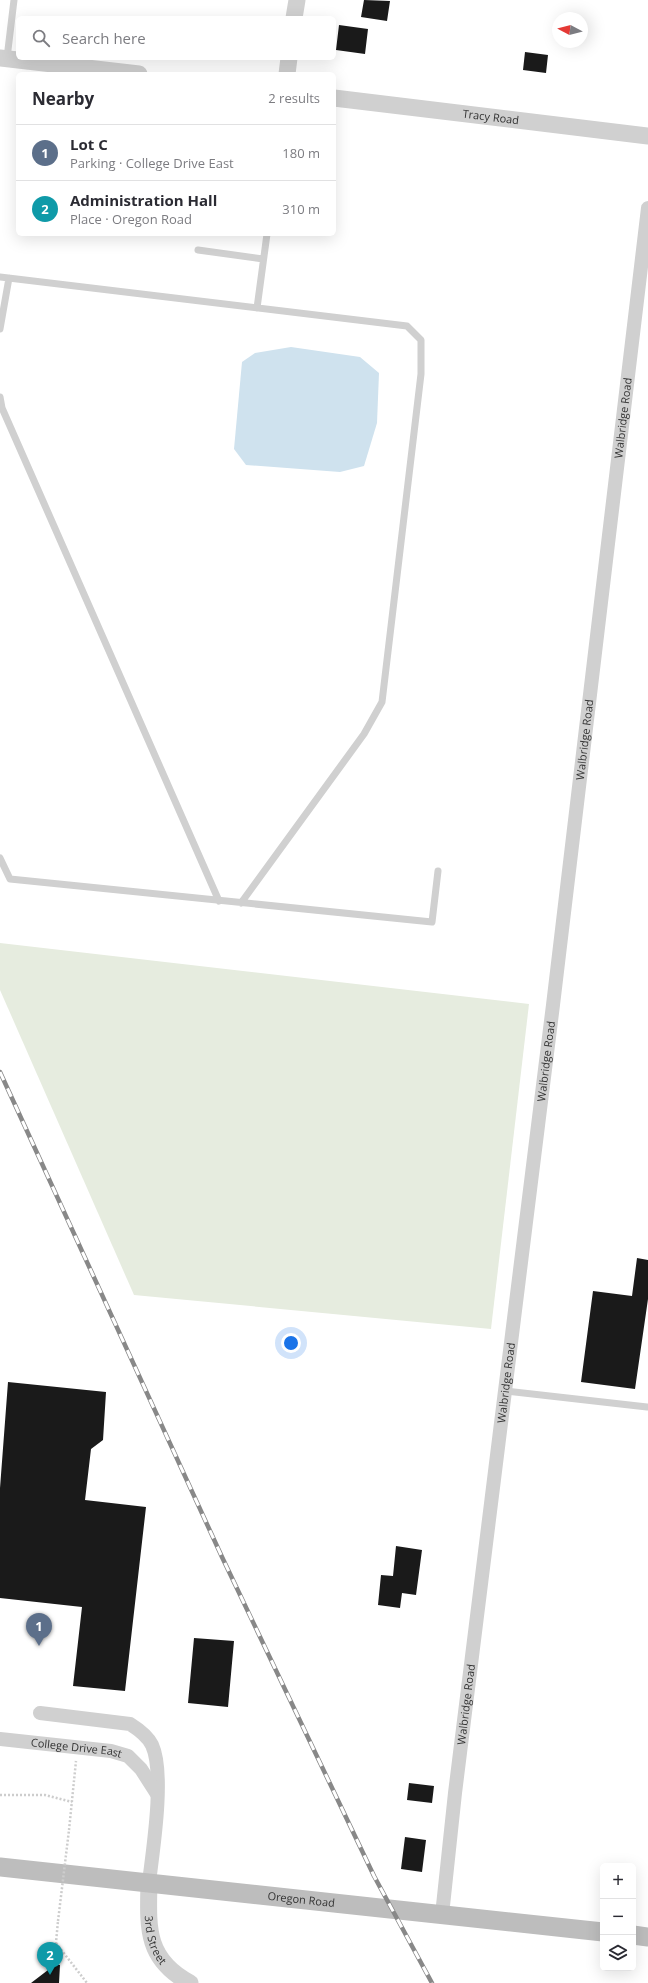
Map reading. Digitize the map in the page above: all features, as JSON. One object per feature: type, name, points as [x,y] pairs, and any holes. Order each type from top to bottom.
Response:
[{"type":"main road","name":"Oregon Road","points":[[0,1867],[600,1932]]},
{"type":"main road","points":[[636,1936],[648,1937]]},
{"type":"street","points":[[294,16],[297,0]]},
{"type":"street","points":[[3,58],[16,60]]},
{"type":"street","points":[[20,60],[122,72]]},
{"type":"street","points":[[287,72],[289,60]]},
{"type":"street","name":"Tracy Road","points":[[336,98],[648,136]]},
{"type":"street","name":"Walbridge Road","points":[[442,1915],[455,1793],[553,1005],[648,208]]},
{"type":"street","points":[[40,1713],[130,1724],[141,1731],[152,1744],[156,1759],[158,1794],[149,1882]]},
{"type":"street","name":"College Drive East","points":[[0,1739],[111,1751],[128,1756],[141,1769],[158,1794]]},
{"type":"street","name":"3rd Street","points":[[149,1882],[149,1929],[153,1945],[163,1962],[179,1977],[190,1983]]},
{"type":"lane","points":[[3,58],[14,0]]},
{"type":"lane","points":[[257,308],[267,236]]},
{"type":"lane","points":[[198,250],[263,259]]},
{"type":"lane","points":[[0,277],[407,326],[421,340],[421,374],[382,702],[364,734],[241,903]]},
{"type":"lane","points":[[0,329],[9,278]]},
{"type":"lane","points":[[0,397],[2,408],[219,901]]},
{"type":"lane","points":[[0,858],[10,879],[432,922],[438,871]]},
{"type":"lane","points":[[505,1391],[647,1407]]},
{"type":"path","points":[[54,1964],[77,1747]]},
{"type":"path","points":[[0,1795],[45,1795],[72,1802]]},
{"type":"path","points":[[56,1943],[87,1983]]},
{"type":"shaded area","points":[[0,943],[529,1004],[491,1329],[134,1295],[0,990]]},
{"type":"water","points":[[291,347],[360,357],[379,373],[377,423],[364,466],[340,472],[246,465],[234,449],[242,362],[255,353]]},
{"type":"building","points":[[364,0],[390,1],[387,21],[361,17]]},
{"type":"building","points":[[339,25],[368,29],[365,54],[336,50]]},
{"type":"building","points":[[525,52],[548,55],[546,73],[523,70]]},
{"type":"building","points":[[637,1258],[648,1260],[648,1299],[635,1389],[581,1382],[593,1291],[632,1296]]},
{"type":"building","points":[[8,1382],[106,1392],[103,1440],[91,1449],[85,1500],[146,1507],[125,1691],[73,1686],[82,1607],[0,1598],[0,1488]]},
{"type":"building","points":[[396,1546],[422,1550],[416,1595],[402,1593],[400,1608],[378,1605],[381,1575],[393,1576]]},
{"type":"building","points":[[194,1638],[234,1641],[228,1707],[188,1703]]},
{"type":"building","points":[[409,1783],[434,1786],[432,1803],[407,1800]]},
{"type":"building","points":[[405,1837],[426,1840],[422,1872],[401,1869]]},
{"type":"building","points":[[49,1963],[60,1965],[59,1983],[31,1983],[48,1970]]},
{"type":"railway","points":[[0,1072],[222,1557],[374,1876],[432,1983]]},
{"type":"place","name":"Lot C","points":[[39,1646]]},
{"type":"place","name":"Administration Hall","points":[[50,1975]]}]
